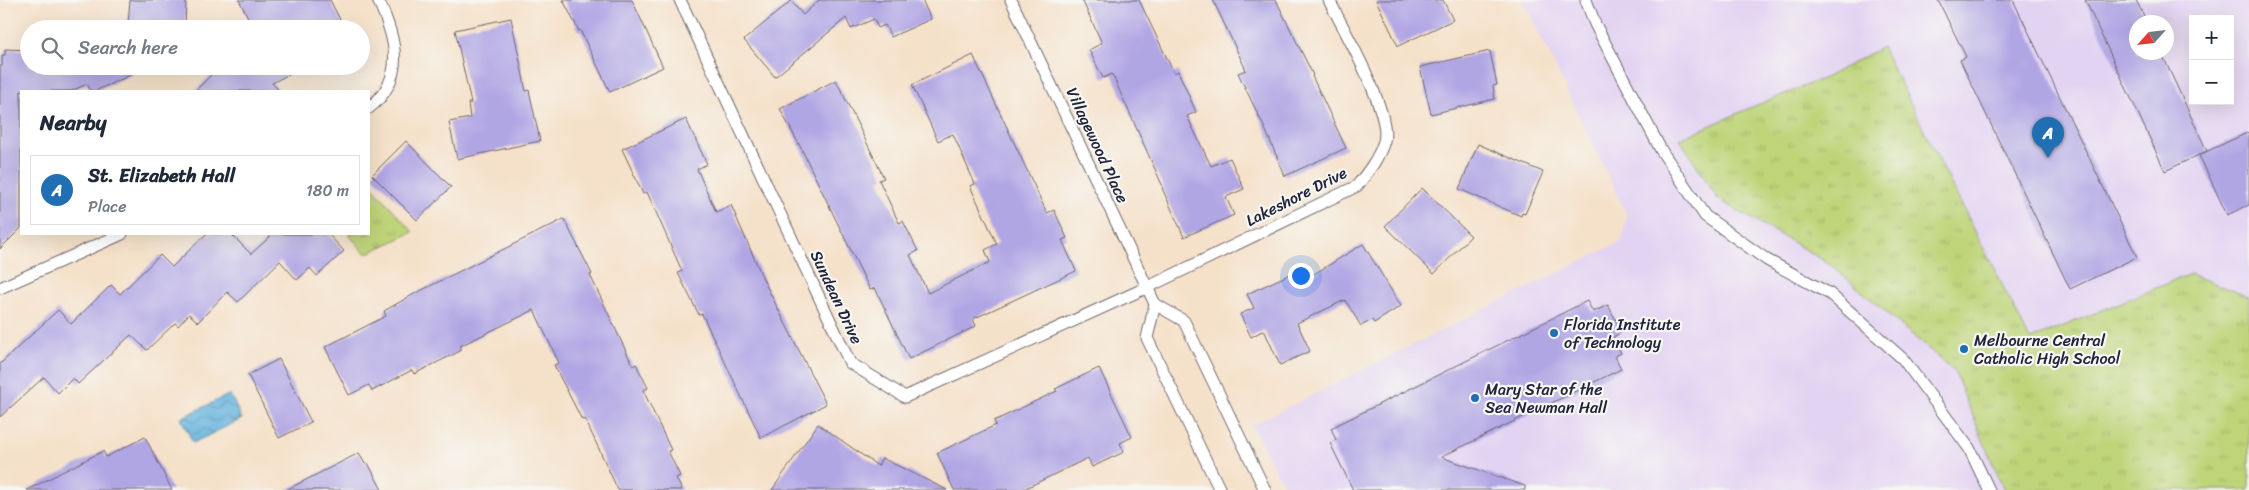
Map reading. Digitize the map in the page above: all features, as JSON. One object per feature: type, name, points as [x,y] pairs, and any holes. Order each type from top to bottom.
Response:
[{"type":"lane","points":[[370,107],[384,93],[391,81],[394,65],[391,28],[378,0]]},
{"type":"lane","name":"Sundean Drive","points":[[680,0],[850,363],[870,376],[905,397],[1148,287]]},
{"type":"lane","name":"Villagewood Place","points":[[1010,0],[1156,304]]},
{"type":"lane","name":"Lakeshore Drive","points":[[1148,287],[1356,186],[1375,162],[1385,140],[1382,112],[1329,0]]},
{"type":"lane","points":[[1586,0],[1595,24],[1661,150],[1705,216],[1767,260],[1830,294],[1903,359],[1969,448],[1989,490]]},
{"type":"lane","points":[[0,288],[120,235]]},
{"type":"lane","points":[[1220,490],[1147,338],[1156,304],[1184,321],[1263,489]]},
{"type":"shaded area","name":"Melbourne Central Catholic High School","points":[[1523,0],[2249,0],[2249,456],[2180,490],[1286,490],[1252,425],[1622,241],[1627,215]]},
{"type":"green space","points":[[1882,47],[2030,340],[2190,274],[2249,297],[2249,490],[2004,490],[1954,371],[1830,264],[1718,199],[1680,139],[1752,107],[1827,77]]},
{"type":"green space","points":[[370,184],[413,232],[366,254],[349,235],[370,235]]},
{"type":"water","points":[[230,394],[242,419],[193,443],[181,418]]},
{"type":"building","points":[[130,0],[186,0],[185,20],[128,20]]},
{"type":"building","points":[[239,0],[330,0],[340,20],[249,20]]},
{"type":"building","points":[[563,0],[632,0],[663,67],[610,92]]},
{"type":"building","points":[[819,0],[922,0],[931,19],[891,37],[885,25],[878,28],[874,19],[851,29],[846,18],[775,77],[744,40],[791,1],[803,15]]},
{"type":"building","points":[[1082,0],[1139,0],[1174,73],[1178,71],[1196,112],[1187,116],[1211,166],[1230,158],[1244,189],[1226,197],[1234,215],[1184,237],[1112,74],[1103,78],[1089,50],[1102,43]]},
{"type":"building","points":[[1213,0],[1276,0],[1346,148],[1285,176],[1238,73],[1246,70]]},
{"type":"building","points":[[1376,0],[1443,0],[1453,20],[1398,46]]},
{"type":"building","points":[[1938,0],[2013,0],[2137,257],[2070,289],[1960,60],[1966,57]]},
{"type":"building","points":[[2085,0],[2136,0],[2144,15],[2129,15],[2129,60],[2165,60],[2207,151],[2165,171]]},
{"type":"building","points":[[511,18],[526,91],[529,90],[540,141],[457,159],[449,122],[470,118],[468,103],[471,103],[455,30]]},
{"type":"building","points":[[5,49],[20,50],[20,75],[131,75],[97,90],[90,90],[87,84],[73,90],[20,90],[20,229],[0,249],[0,66],[2,66],[2,55],[5,55]]},
{"type":"building","points":[[1490,51],[1497,85],[1493,86],[1495,99],[1431,114],[1420,67]]},
{"type":"building","points":[[973,55],[1047,213],[1054,210],[1067,238],[1062,240],[1076,271],[973,319],[976,326],[909,359],[875,288],[870,290],[780,109],[836,80],[884,178],[879,180],[899,223],[903,221],[918,251],[910,255],[928,293],[990,262],[985,250],[997,244],[970,186],[975,184],[953,134],[938,141],[912,85]]},
{"type":"building","points":[[211,75],[288,75],[272,83],[279,90],[196,90]]},
{"type":"building","points":[[686,119],[707,164],[697,169],[716,212],[731,205],[765,283],[826,404],[761,438],[702,314],[699,315],[678,273],[682,271],[647,192],[643,194],[622,149]]},
{"type":"building","points":[[2249,132],[2249,205],[2227,215],[2199,155]]},
{"type":"building","points":[[406,141],[451,187],[417,220],[372,175]]},
{"type":"building","points":[[1478,144],[1543,172],[1525,214],[1522,213],[1521,216],[1459,189]]},
{"type":"building","points":[[1422,188],[1471,236],[1434,274],[1385,226]]},
{"type":"building","points":[[564,219],[592,274],[590,275],[633,366],[636,364],[648,388],[643,390],[671,450],[668,451],[680,476],[676,478],[682,490],[618,490],[585,419],[582,420],[554,365],[559,363],[534,310],[460,346],[460,351],[414,374],[412,370],[372,391],[369,385],[349,395],[325,347],[386,316],[384,311],[414,294]]},
{"type":"building","points":[[205,235],[232,235],[251,254],[272,235],[329,235],[344,251],[317,276],[310,268],[297,280],[280,261],[238,302],[227,292],[198,322],[189,314],[178,326],[175,323],[147,350],[131,335],[78,384],[73,378],[58,393],[44,377],[0,417],[0,364],[58,310],[71,324],[111,285],[120,294],[160,255],[172,267]]},
{"type":"building","points":[[1363,244],[1401,306],[1374,323],[1372,320],[1361,326],[1345,300],[1297,323],[1310,351],[1280,365],[1264,330],[1251,337],[1240,314],[1254,308],[1247,294],[1301,269],[1306,279]]},
{"type":"building","name":"Mary Star of the Sea Newman Hall","points":[[1587,301],[1593,312],[1608,305],[1622,332],[1613,337],[1621,353],[1615,356],[1621,369],[1441,457],[1525,486],[1525,490],[1353,490],[1330,443],[1336,440],[1331,428]]},
{"type":"building","points":[[279,359],[311,422],[279,438],[248,375]]},
{"type":"building","points":[[1099,368],[1132,437],[1120,443],[1124,452],[1092,467],[1088,458],[1022,490],[954,490],[937,453],[996,425],[994,421],[1057,391],[1055,389]]},
{"type":"building","points":[[818,424],[878,466],[882,458],[947,490],[772,490]]},
{"type":"building","points":[[145,437],[172,490],[27,490],[103,451],[106,457]]},
{"type":"building","points":[[359,453],[365,464],[368,463],[382,490],[286,490]]},
{"type":"place","name":"St. Elizabeth Hall","points":[[2048,158]]},
{"type":"place","name":"Florida Institute of Technology","points":[[1554,333]]},
{"type":"place","name":"Melbourne Central Catholic High School","points":[[1964,349]]},
{"type":"place","name":"Mary Star of the Sea Newman Hall","points":[[1475,398]]}]
